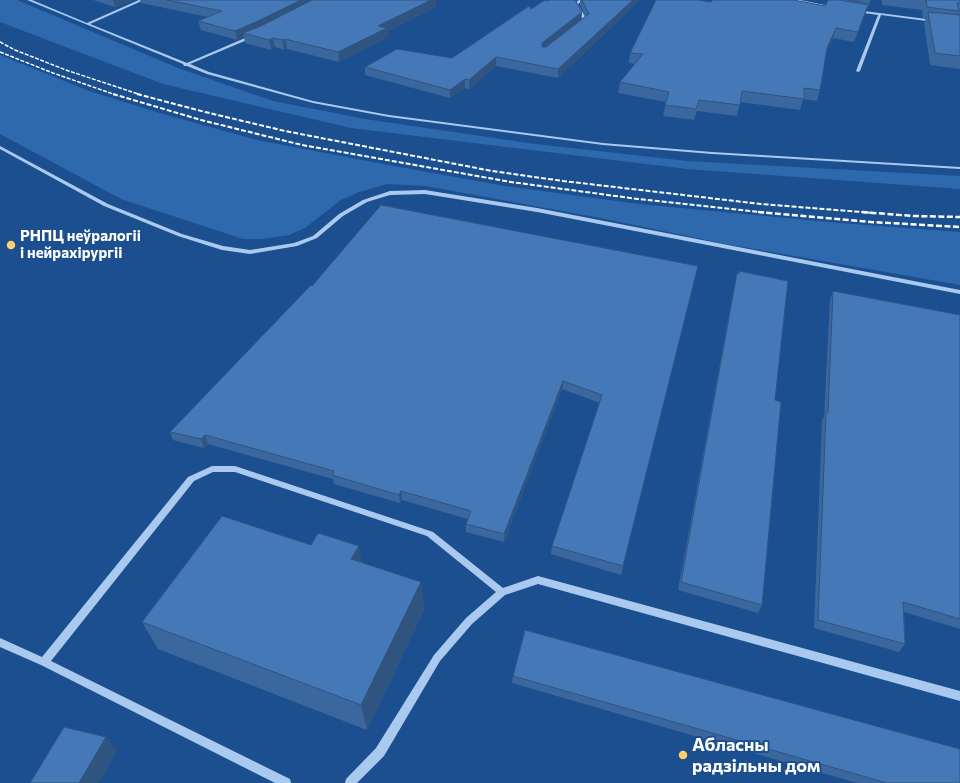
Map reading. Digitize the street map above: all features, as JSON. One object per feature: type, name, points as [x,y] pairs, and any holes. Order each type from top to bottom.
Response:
[{"type":"street","points":[[28,0],[185,65],[234,81],[313,102],[389,116],[603,144],[712,154],[960,168]]},
{"type":"street","points":[[87,24],[142,0]]},
{"type":"street","points":[[580,25],[585,20],[576,4],[581,0]]},
{"type":"street","points":[[794,0],[840,8]]},
{"type":"street","points":[[854,10],[939,22]]},
{"type":"street","points":[[858,71],[880,14]]},
{"type":"street","points":[[185,65],[261,33]]},
{"type":"street","points":[[0,147],[106,205],[180,235],[222,248],[250,252],[295,245],[315,237],[341,215],[365,201],[390,193],[425,192],[537,210],[960,292]]},
{"type":"street","points":[[44,662],[190,479],[212,470],[235,469],[430,534],[502,592]]},
{"type":"street","points":[[350,783],[380,752],[437,658],[469,622],[502,592],[538,580],[960,696]]},
{"type":"street","points":[[0,642],[44,662],[286,783]]},
{"type":"shaded area","points":[[0,0],[17,0],[178,68],[273,101],[365,119],[535,144],[687,161],[960,176],[960,189],[687,169],[351,128],[163,84],[0,22]]},
{"type":"shaded area","points":[[0,55],[89,91],[163,114],[257,140],[383,164],[505,186],[639,204],[839,223],[960,232],[960,285],[726,244],[595,217],[425,186],[387,184],[359,192],[341,200],[305,228],[289,235],[263,239],[243,239],[121,199],[0,134]]},
{"type":"building","points":[[167,0],[301,0],[235,31],[198,21],[222,11]]},
{"type":"building","points":[[312,0],[431,0],[378,26],[387,28],[338,52],[285,39],[273,38],[269,40],[243,33],[261,26]]},
{"type":"building","points":[[545,0],[575,0],[582,12],[542,43],[542,47],[546,47],[589,14],[582,0],[633,0],[558,69],[496,57],[469,80],[465,79],[450,90],[365,67],[397,49],[452,58],[529,6],[531,9]]},
{"type":"building","points":[[656,0],[698,0],[711,2],[713,0],[794,0],[825,6],[828,0],[840,0],[868,5],[858,32],[836,28],[827,48],[820,90],[804,88],[804,99],[742,91],[740,105],[699,100],[696,109],[665,105],[669,92],[620,82],[643,54],[630,53]]},
{"type":"building","points":[[850,0],[871,0],[869,3]]},
{"type":"building","points":[[926,0],[960,0],[960,3],[957,3],[959,11],[927,7]]},
{"type":"building","points":[[928,12],[960,15],[960,56],[935,53]]},
{"type":"building","points":[[381,205],[698,266],[623,566],[552,546],[602,395],[563,381],[504,534],[466,524],[471,511],[401,491],[399,495],[332,475],[334,471],[205,435],[201,439],[170,432],[311,285],[312,286]]},
{"type":"building","points":[[739,271],[788,281],[775,400],[781,402],[762,605],[681,582],[737,273],[739,274]]},
{"type":"building","points":[[833,291],[960,315],[960,619],[903,602],[905,644],[818,620],[826,412],[828,412]]},
{"type":"building","points":[[222,516],[311,545],[318,533],[359,546],[351,559],[421,582],[361,705],[142,622]]},
{"type":"building","points":[[525,630],[960,749],[960,783],[887,783],[513,676]]},
{"type":"building","points":[[64,727],[106,737],[79,783],[30,783]]},
{"type":"railway","points":[[0,42],[15,50],[66,70],[141,95]]},
{"type":"railway","points":[[0,52],[53,73],[114,94]]},
{"type":"railway","points":[[114,94],[201,120],[302,145],[511,182],[638,199],[762,212]]},
{"type":"railway","points":[[137,94],[285,131],[492,171],[563,181],[761,204],[874,213]]},
{"type":"railway","points":[[758,212],[762,212]]},
{"type":"railway","points":[[762,212],[871,222],[960,227]]},
{"type":"railway","points":[[762,212],[768,213]]},
{"type":"railway","points":[[862,212],[913,216],[960,217]]},
{"type":"place","name":"РНПЦ неўралогіі і нейрахірургіі","points":[[11,245]]},
{"type":"place","name":"Абласны радзільны дом","points":[[683,755]]}]
